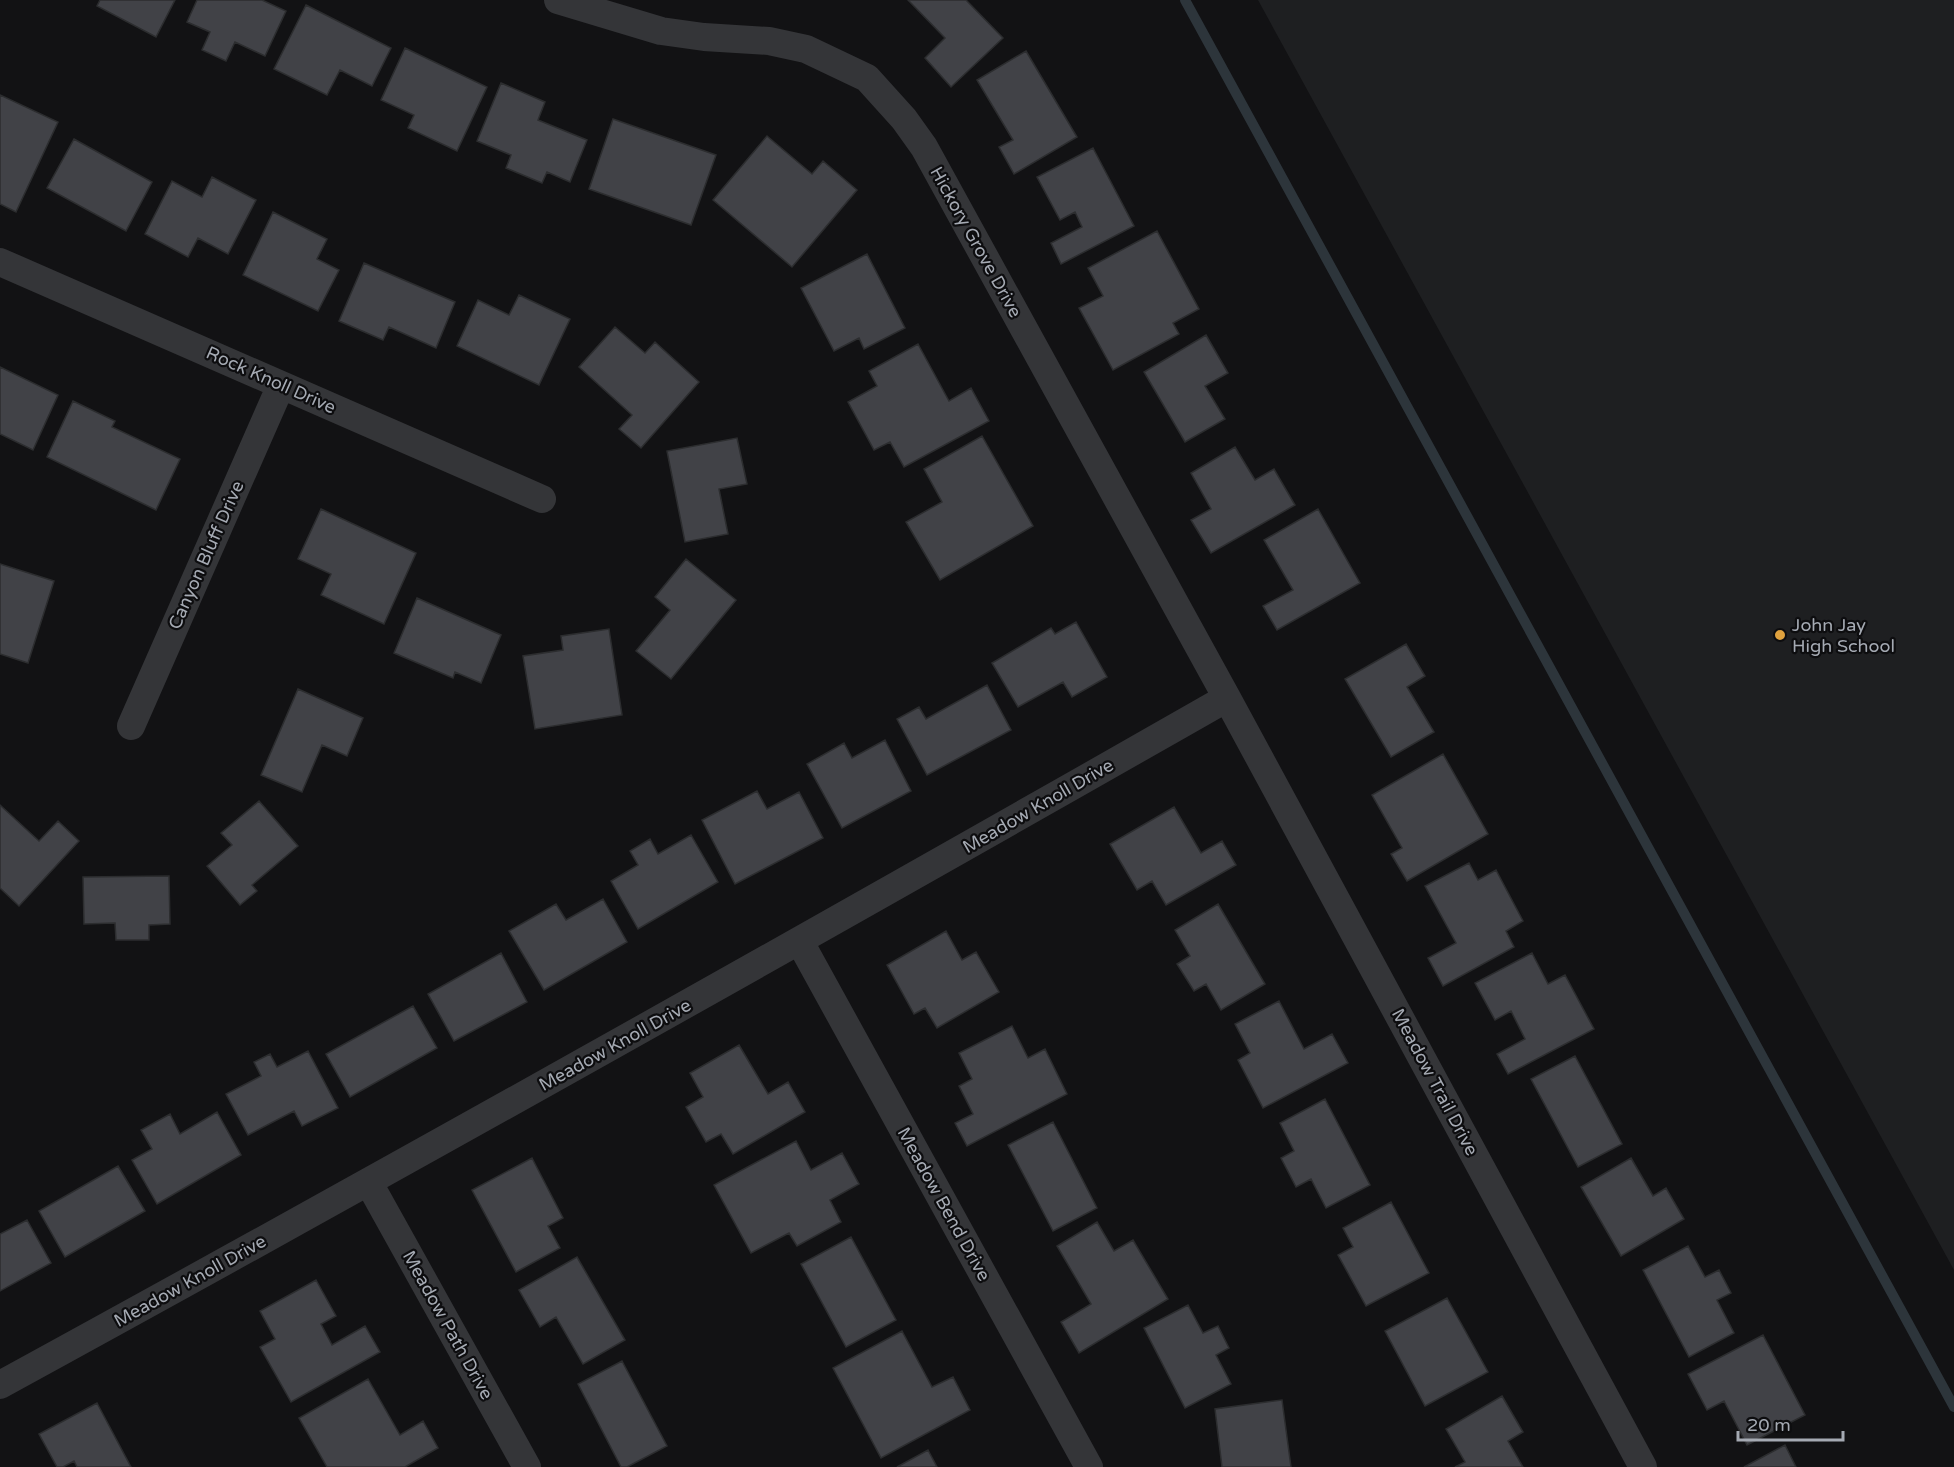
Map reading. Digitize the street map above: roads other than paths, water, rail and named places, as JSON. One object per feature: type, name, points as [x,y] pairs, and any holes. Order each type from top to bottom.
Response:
[{"type":"street","name":"Hickory Grove Drive","points":[[558,0],[661,31],[704,37],[769,41],[806,49],[867,78],[904,119],[924,147],[1227,698]]},
{"type":"street","name":"Rock Knoll Drive","points":[[0,262],[542,499]]},
{"type":"street","name":"Canyon Bluff Drive","points":[[131,726],[281,384]]},
{"type":"street","name":"Meadow Knoll Drive","points":[[0,1385],[369,1183],[800,942],[1227,698]]},
{"type":"street","name":"Meadow Trail Drive","points":[[1227,698],[1643,1467]]},
{"type":"street","name":"Meadow Bend Drive","points":[[800,942],[1089,1467]]},
{"type":"street","name":"Meadow Path Drive","points":[[369,1183],[527,1467]]},
{"type":"waterway","points":[[1185,0],[1954,1407]]},
{"type":"place","name":"John Jay High School","points":[[1780,635]]}]
